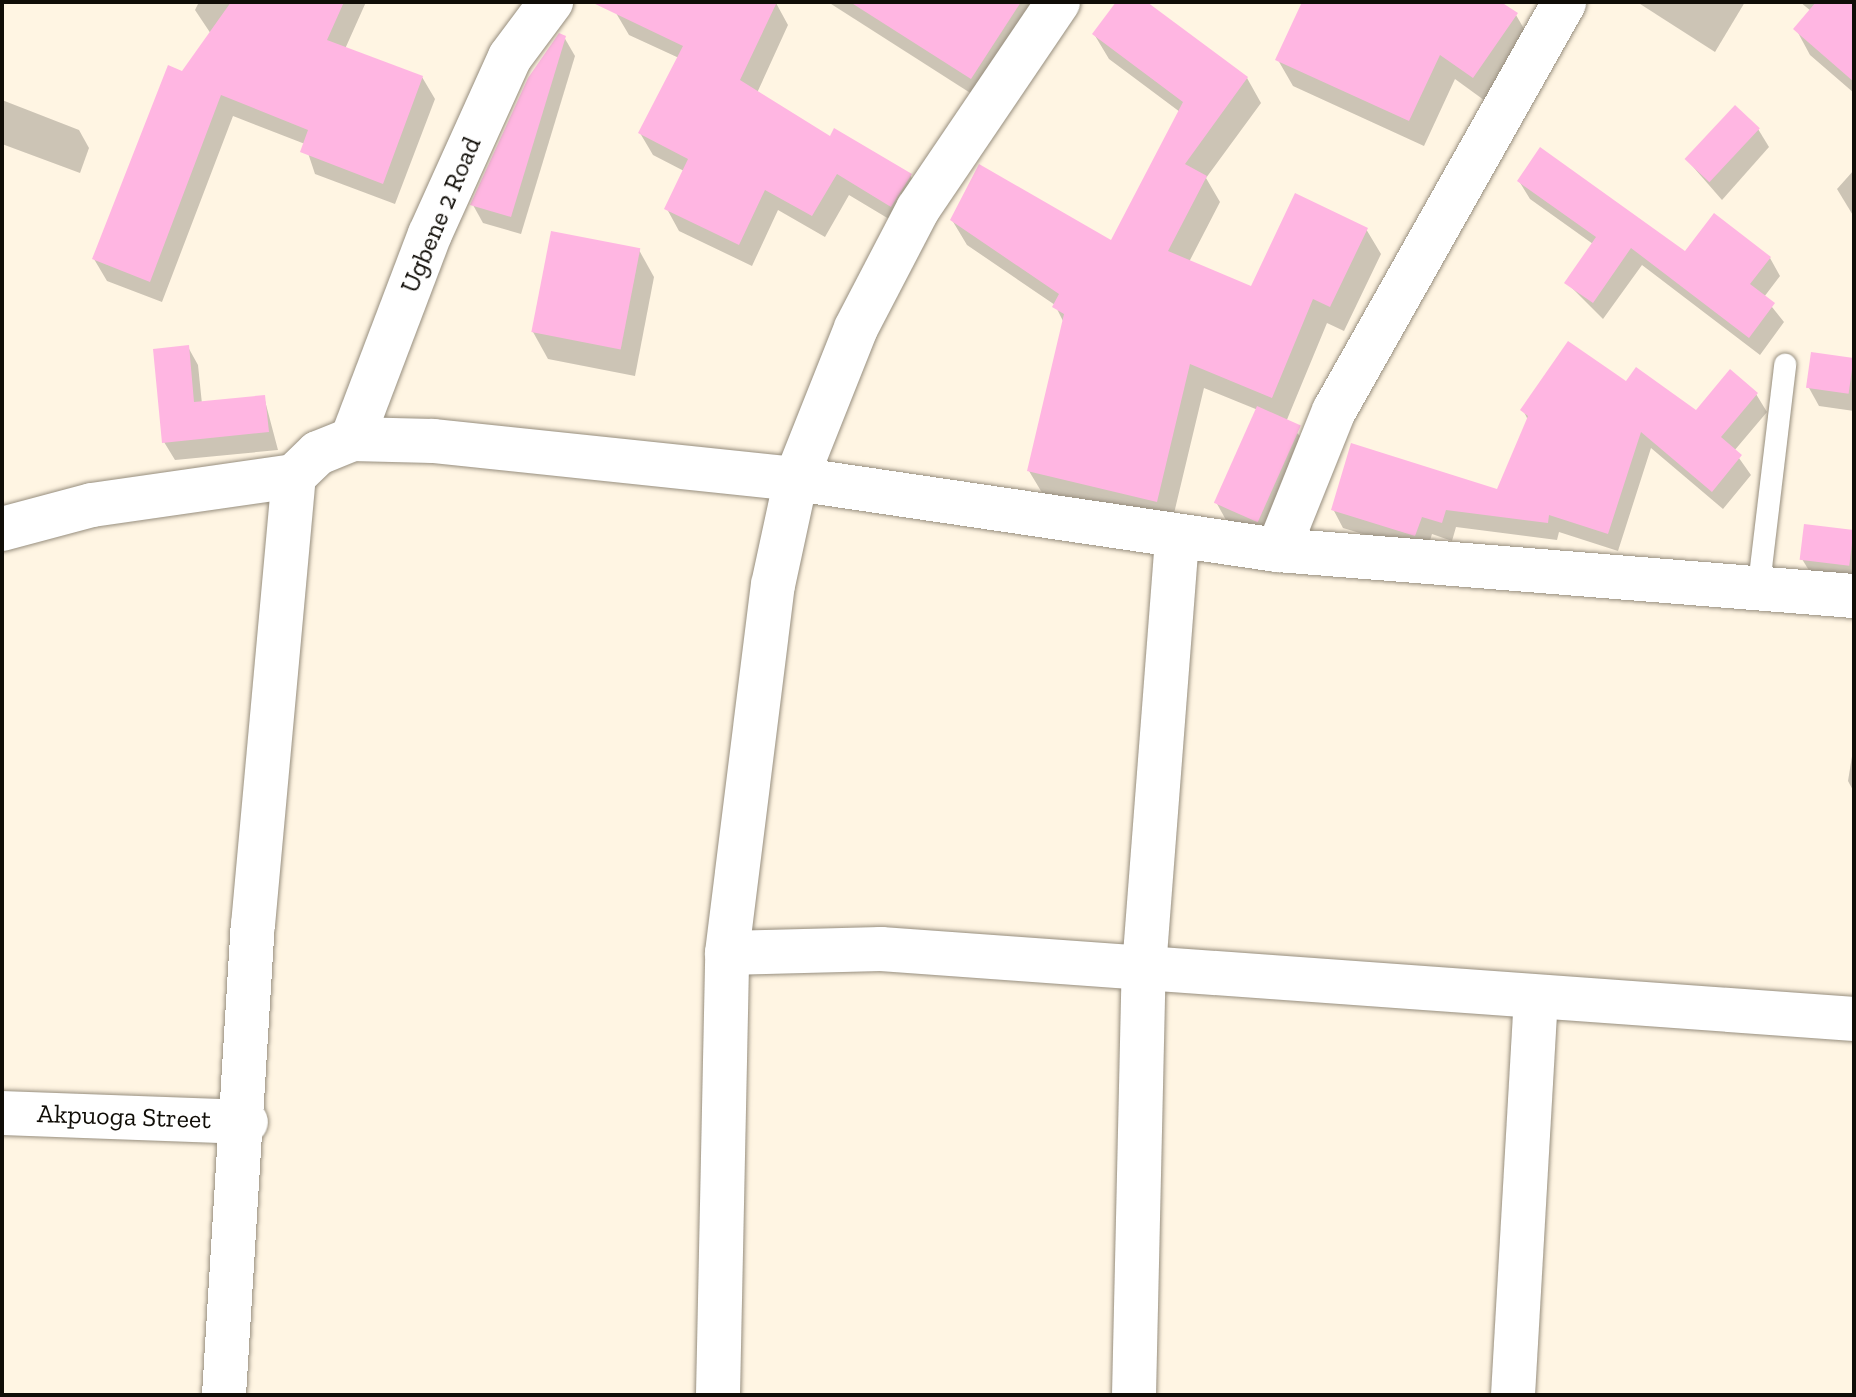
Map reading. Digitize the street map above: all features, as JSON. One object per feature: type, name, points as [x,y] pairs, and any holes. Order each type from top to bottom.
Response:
[{"type":"street","name":"Ugbene 2 Road","points":[[352,439],[430,234],[510,57],[551,2]]},
{"type":"street","points":[[718,1395],[727,953],[773,585],[796,479],[856,328],[918,209],[1058,2]]},
{"type":"street","points":[[1278,550],[1334,411],[1564,2]]},
{"type":"street","points":[[2,529],[92,505],[294,476],[318,453],[352,439],[796,479],[1278,550],[1758,593],[1854,596]]},
{"type":"street","points":[[224,1395],[246,1122],[253,925],[294,476]]},
{"type":"street","points":[[1134,1395],[1144,968],[1177,537]]},
{"type":"street","points":[[727,953],[881,949],[1536,999],[1854,1019]]},
{"type":"street","points":[[1513,1395],[1536,999]]},
{"type":"street","name":"Akpuoga Street","points":[[2,1113],[246,1122]]},
{"type":"lane","points":[[1758,593],[1785,365]]},
{"type":"building","points":[[231,2],[344,2],[327,40],[423,76],[383,184],[300,152],[308,130],[221,95],[150,282],[92,259],[168,65],[182,71]]},
{"type":"building","points":[[591,2],[777,2],[740,80],[830,136],[834,128],[912,174],[891,207],[837,174],[812,216],[765,190],[739,245],[664,209],[688,159],[638,133],[683,46]]},
{"type":"building","points":[[850,2],[1021,2],[971,79]]},
{"type":"building","points":[[1116,2],[1147,2],[1248,77],[1185,164],[1207,176],[1168,251],[1251,286],[1295,193],[1368,228],[1330,307],[1313,299],[1272,398],[1190,364],[1157,502],[1027,471],[1064,314],[1052,307],[1059,294],[950,220],[979,164],[1111,240],[1183,102],[1092,34]]},
{"type":"building","points":[[1302,2],[1501,2],[1518,13],[1473,78],[1440,55],[1409,121],[1275,60]]},
{"type":"building","points":[[1816,2],[1854,2],[1854,82],[1793,29]]},
{"type":"building","points":[[559,33],[566,36],[511,217],[470,205],[528,78]]},
{"type":"building","points":[[1735,105],[1760,128],[1709,182],[1685,159]]},
{"type":"building","points":[[1540,147],[1685,251],[1714,213],[1771,257],[1750,284],[1775,303],[1749,338],[1631,248],[1593,303],[1564,283],[1596,237],[1517,181]]},
{"type":"building","points":[[551,231],[640,248],[621,349],[531,332]]},
{"type":"building","points":[[1568,341],[1626,381],[1636,367],[1696,410],[1730,369],[1758,393],[1721,437],[1742,455],[1712,492],[1641,432],[1608,534],[1549,515],[1548,523],[1446,510],[1442,523],[1422,517],[1415,536],[1331,510],[1351,443],[1497,489],[1528,416],[1520,410]]},
{"type":"building","points":[[189,345],[194,402],[265,395],[269,432],[162,443],[153,349]]},
{"type":"building","points":[[1811,352],[1854,358],[1849,394],[1806,388]]},
{"type":"building","points":[[1257,406],[1301,426],[1258,522],[1214,503]]},
{"type":"building","points":[[1804,524],[1854,530],[1849,566],[1800,560]]}]
